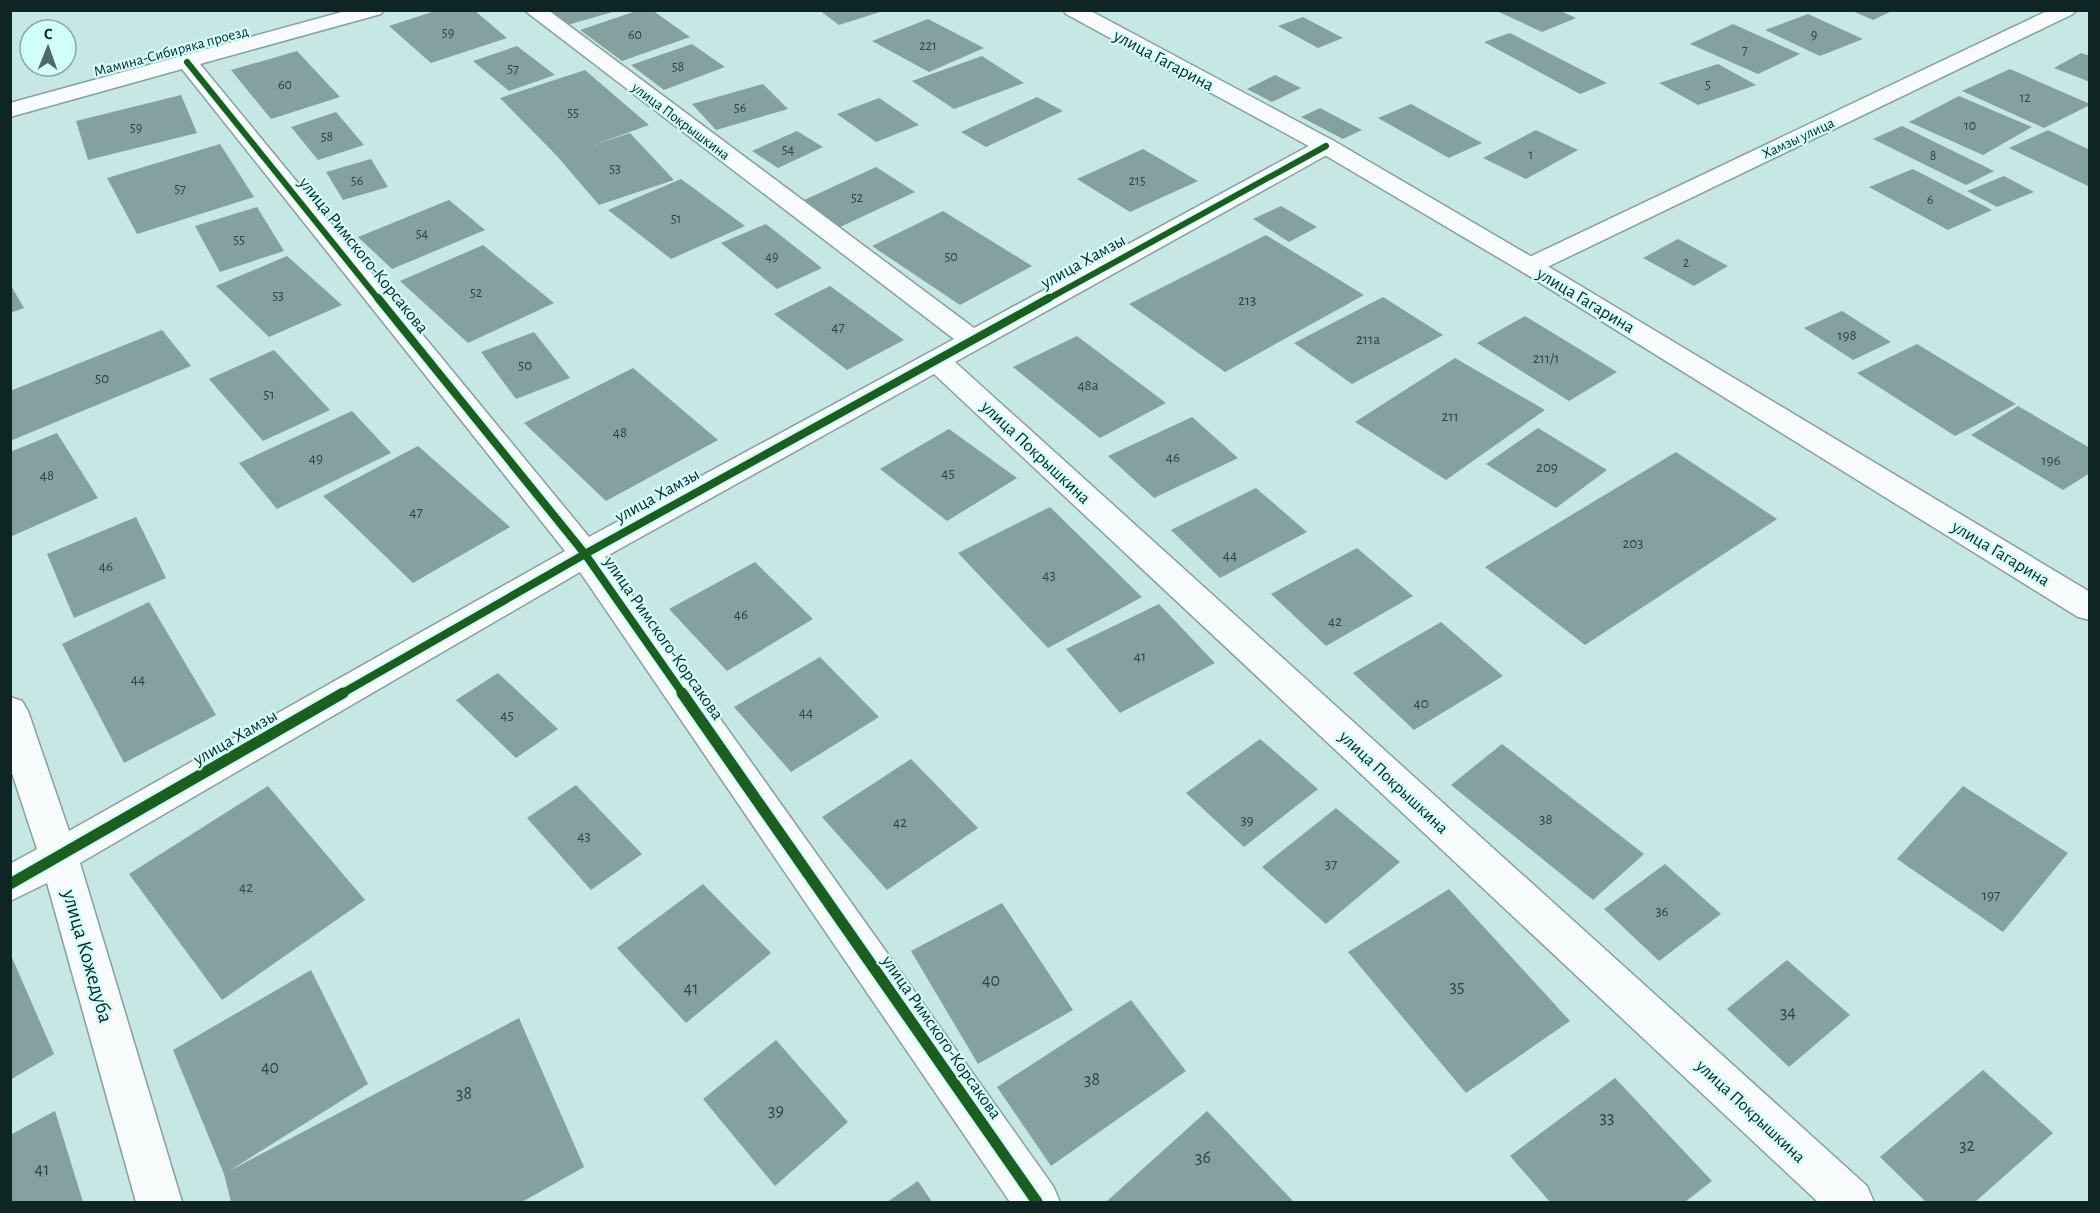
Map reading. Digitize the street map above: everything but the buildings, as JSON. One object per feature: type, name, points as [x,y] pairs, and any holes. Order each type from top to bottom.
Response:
[{"type":"street","name":"Мамина-Сибиряка проезд","points":[[10,110],[374,10]]},
{"type":"street","name":"улица Покрышкина","points":[[534,10],[973,340]]},
{"type":"street","name":"улица Гагарина","points":[[1073,10],[1326,146],[1530,266],[2090,608]]},
{"type":"street","name":"Хамзы улица","points":[[1530,266],[2066,10]]},
{"type":"street","name":"улица Римского-Корсакова","points":[[187,62],[585,554],[1037,1203]]},
{"type":"street","name":"улица Хамзы","points":[[10,884],[585,554],[1326,146]]},
{"type":"street","name":"улица Покрышкина","points":[[937,361],[1851,1203]]},
{"type":"street","name":"улица Кожедуба","points":[[10,711],[59,857],[159,1203]]},
{"type":"cycle path","points":[[187,62],[585,554],[1037,1202]]},
{"type":"cycle path","points":[[10,884],[585,554],[1326,146]]}]
